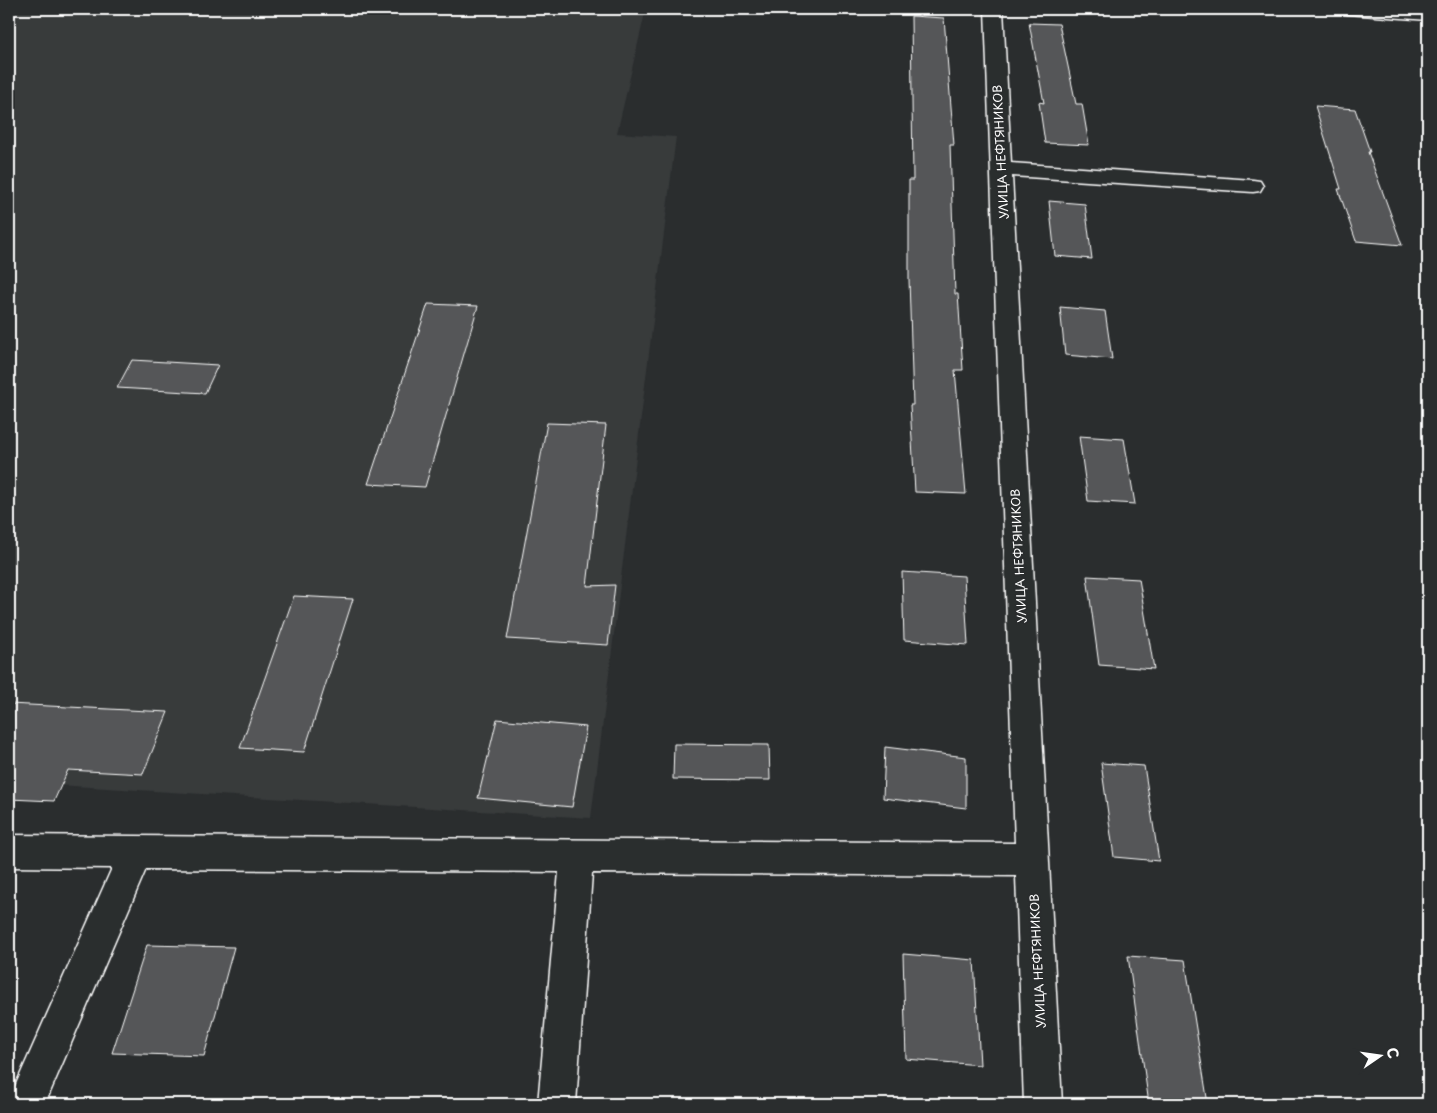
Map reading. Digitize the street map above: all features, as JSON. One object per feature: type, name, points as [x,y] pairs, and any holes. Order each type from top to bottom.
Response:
[{"type":"street","name":"УЛИЦА НЕФТЯНИКОВ","points":[[994,9],[1043,1104]]},
{"type":"street","points":[[1348,9],[1428,15]]},
{"type":"street","points":[[1001,169],[1253,186]]},
{"type":"street","points":[[9,851],[1032,860]]},
{"type":"street","points":[[26,1104],[136,852]]},
{"type":"street","points":[[558,1104],[577,856]]},
{"type":"shaded area","points":[[9,9],[646,9],[617,133],[676,137],[591,818],[9,782]]},
{"type":"building","points":[[911,16],[944,18],[954,145],[950,145],[955,294],[958,294],[963,370],[955,370],[966,494],[915,492],[910,405],[913,405],[909,279],[909,180],[913,180]]},
{"type":"building","points":[[1029,23],[1059,24],[1076,104],[1082,104],[1089,145],[1045,143],[1039,102],[1044,103]]},
{"type":"building","points":[[1315,106],[1355,109],[1370,152],[1368,152],[1402,245],[1356,241],[1338,189],[1341,189]]},
{"type":"building","points":[[1049,201],[1085,204],[1092,259],[1055,256]]},
{"type":"building","points":[[428,304],[478,306],[425,487],[368,484]]},
{"type":"building","points":[[1060,307],[1105,311],[1112,359],[1065,355]]},
{"type":"building","points":[[132,360],[218,365],[205,393],[117,388]]},
{"type":"building","points":[[547,423],[606,425],[587,586],[615,585],[608,645],[507,639]]},
{"type":"building","points":[[1079,436],[1124,439],[1135,504],[1088,501]]},
{"type":"building","points":[[902,572],[964,576],[968,645],[904,640]]},
{"type":"building","points":[[1087,576],[1139,579],[1154,669],[1099,665]]},
{"type":"building","points":[[294,596],[353,599],[304,752],[240,748]]},
{"type":"building","points":[[9,704],[168,712],[143,774],[68,770],[54,801],[9,799]]},
{"type":"building","points":[[497,719],[586,727],[572,807],[478,798]]},
{"type":"building","points":[[674,744],[769,745],[770,780],[673,779]]},
{"type":"building","points":[[885,747],[966,757],[966,808],[883,798]]},
{"type":"building","points":[[1101,763],[1144,766],[1159,861],[1114,857]]},
{"type":"building","points":[[147,945],[234,947],[204,1056],[112,1053]]},
{"type":"building","points":[[903,954],[974,960],[980,1065],[906,1059]]},
{"type":"building","points":[[1128,956],[1185,960],[1208,1104],[1149,1104]]}]
